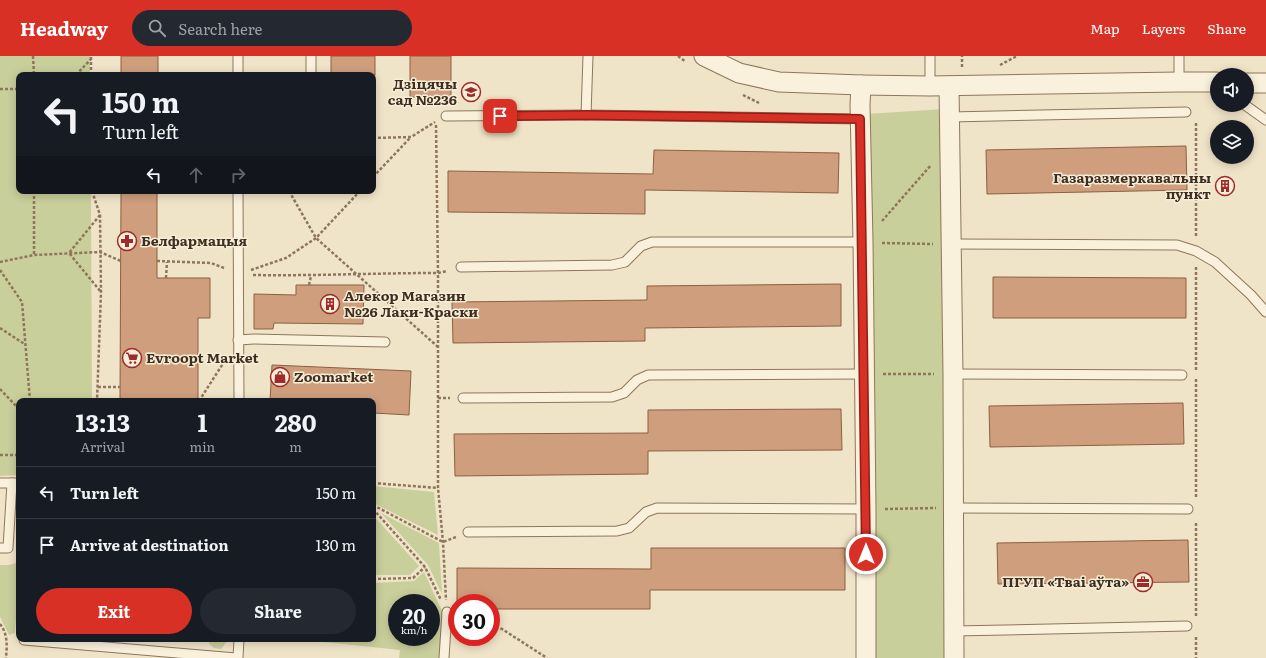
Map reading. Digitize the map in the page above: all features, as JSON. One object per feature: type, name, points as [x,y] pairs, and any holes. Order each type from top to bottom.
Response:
[{"type":"street","points":[[704,56],[739,74],[779,82],[861,86],[1210,82]]},
{"type":"street","points":[[1254,83],[1266,83]]},
{"type":"street","points":[[861,86],[860,119],[866,509],[866,658]]},
{"type":"street","points":[[949,86],[953,374],[954,658]]},
{"type":"lane","points":[[238,56],[238,72]]},
{"type":"lane","points":[[311,56],[311,72]]},
{"type":"lane","points":[[586,115],[588,56]]},
{"type":"lane","points":[[930,56],[930,86]]},
{"type":"lane","points":[[1179,56],[1179,82]]},
{"type":"lane","points":[[1254,111],[1266,120]]},
{"type":"lane","points":[[950,117],[1186,112]]},
{"type":"lane","points":[[446,116],[586,115],[860,119]]},
{"type":"lane","points":[[238,194],[239,398]]},
{"type":"lane","points":[[461,267],[612,265],[625,262],[642,246],[652,242],[863,242]]},
{"type":"lane","points":[[951,244],[1177,245],[1196,251],[1215,262],[1266,312]]},
{"type":"lane","points":[[238,340],[254,339],[385,342]]},
{"type":"lane","points":[[463,398],[612,397],[624,393],[637,380],[648,375],[864,374]]},
{"type":"lane","points":[[953,374],[1182,375]]},
{"type":"lane","points":[[0,483],[15,483],[8,548],[0,548]]},
{"type":"lane","points":[[468,532],[617,532],[630,528],[646,512],[657,508],[866,509]]},
{"type":"lane","points":[[954,508],[1188,509]]},
{"type":"lane","points":[[444,658],[447,612]]},
{"type":"lane","points":[[954,631],[1187,626]]},
{"type":"lane","points":[[42,642],[147,654],[237,658],[239,642]]},
{"type":"path","points":[[33,56],[34,72]]},
{"type":"path","points":[[79,72],[91,58]]},
{"type":"path","points":[[91,58],[91,72]]},
{"type":"path","points":[[0,88],[16,88]]},
{"type":"path","points":[[376,174],[411,138],[446,116]]},
{"type":"path","points":[[1196,119],[1196,234]]},
{"type":"path","points":[[436,122],[438,488],[447,612]]},
{"type":"path","points":[[376,138],[411,138]]},
{"type":"path","points":[[863,242],[950,144]]},
{"type":"path","points":[[34,194],[34,254]]},
{"type":"path","points":[[93,194],[100,215],[97,398]]},
{"type":"path","points":[[291,194],[316,238],[354,274],[438,348]]},
{"type":"path","points":[[239,275],[286,258],[316,238],[357,194]]},
{"type":"path","points":[[69,253],[100,215]]},
{"type":"path","points":[[863,242],[951,244]]},
{"type":"path","points":[[1196,251],[1196,376]]},
{"type":"path","points":[[0,262],[34,254],[100,252],[120,261]]},
{"type":"path","points":[[69,253],[100,292]]},
{"type":"path","points":[[157,261],[211,263],[239,275],[311,276],[438,273],[461,267]]},
{"type":"path","points":[[166,278],[167,262]]},
{"type":"path","points":[[0,270],[22,302],[30,398]]},
{"type":"path","points":[[309,285],[311,276]]},
{"type":"path","points":[[0,328],[26,346]]},
{"type":"path","points":[[201,398],[238,340]]},
{"type":"path","points":[[864,374],[953,374]]},
{"type":"path","points":[[98,387],[120,387]]},
{"type":"path","points":[[0,389],[16,406]]},
{"type":"path","points":[[0,455],[16,455]]},
{"type":"path","points":[[376,483],[438,488]]},
{"type":"path","points":[[376,507],[443,542],[468,532]]},
{"type":"path","points":[[866,509],[954,508]]},
{"type":"path","points":[[376,512],[425,567],[447,612]]},
{"type":"path","points":[[376,579],[413,578],[425,567]]},
{"type":"path","points":[[0,624],[7,639],[6,658]]},
{"type":"path","points":[[500,627],[547,658]]},
{"type":"green space","points":[[0,56],[90,56],[90,72],[16,72],[16,194],[91,194],[92,398],[16,398],[16,475],[0,476]]},
{"type":"green space","points":[[945,109],[950,658],[873,658],[866,114]]},
{"type":"green space","points":[[376,486],[434,492],[438,535],[376,504]]},
{"type":"green space","points":[[381,513],[439,543],[442,594],[428,565]]},
{"type":"green space","points":[[376,518],[419,566],[410,575],[376,575]]},
{"type":"green space","points":[[16,563],[15,633],[9,635],[0,617],[0,565]]},
{"type":"green space","points":[[424,572],[434,594],[388,594],[388,646],[440,646],[440,607],[443,613],[439,658],[399,658],[400,650],[324,642],[376,642],[376,583],[414,581]]},
{"type":"green space","points":[[209,642],[227,642],[221,649],[214,648],[209,644]]},
{"type":"building","points":[[121,56],[158,56],[158,72],[121,72]]},
{"type":"building","points":[[331,56],[375,56],[375,72],[331,72]]},
{"type":"building","points":[[410,56],[451,56],[451,97],[410,97]]},
{"type":"building","points":[[1186,146],[1187,190],[987,194],[986,150]]},
{"type":"building","points":[[654,150],[839,153],[838,193],[645,190],[645,214],[448,212],[448,171],[653,174]]},
{"type":"building","points":[[121,194],[157,194],[157,278],[210,278],[210,318],[198,318],[198,398],[120,398]]},
{"type":"building","points":[[993,277],[1186,278],[1186,318],[993,318]]},
{"type":"building","points":[[841,284],[841,326],[645,328],[645,341],[453,343],[452,302],[647,300],[647,286]]},
{"type":"building","name":"Алекор Магазин №26 Лаки-Краски","points":[[296,285],[364,285],[363,324],[274,323],[273,329],[254,329],[254,294],[296,295]]},
{"type":"building","points":[[272,365],[411,371],[409,415],[376,413],[376,398],[270,398]]},
{"type":"building","points":[[1183,403],[1184,444],[990,447],[989,406]]},
{"type":"building","points":[[841,409],[842,450],[648,451],[648,474],[455,476],[454,434],[648,433],[648,410]]},
{"type":"building","points":[[1188,540],[1189,582],[998,584],[997,543]]},
{"type":"building","points":[[651,548],[845,548],[845,590],[650,590],[650,609],[500,609],[500,594],[457,594],[457,568],[651,569]]},
{"type":"place","name":"Дзіцячы сад №236","points":[[471,92]]},
{"type":"place","name":"Газаразмеркавальны пункт","points":[[1225,186]]},
{"type":"place","name":"Белфармацыя","points":[[127,241]]},
{"type":"place","name":"Алекор Магазин №26 Лаки-Краски","points":[[330,304]]},
{"type":"place","name":"Evroopt Market","points":[[132,358]]},
{"type":"place","name":"Zoomarket","points":[[280,377]]},
{"type":"place","name":"ПГУП «Тваі аўта»","points":[[1143,582]]},
{"type":"route","points":[[500,116],[586,115],[860,119],[866,554]]}]
